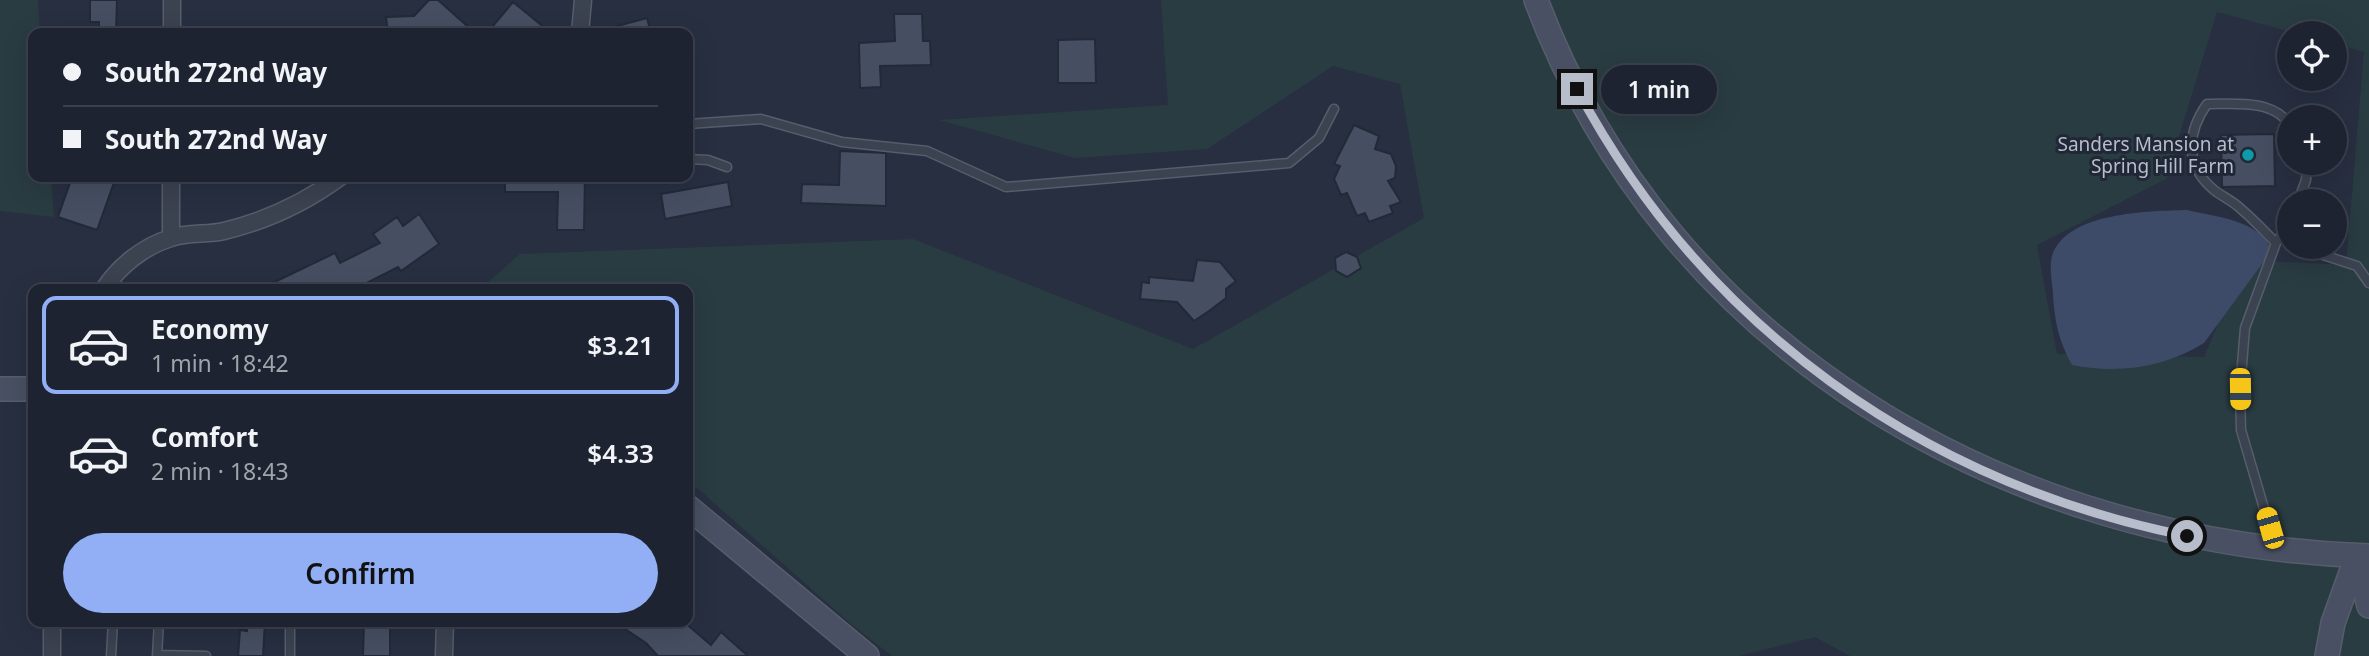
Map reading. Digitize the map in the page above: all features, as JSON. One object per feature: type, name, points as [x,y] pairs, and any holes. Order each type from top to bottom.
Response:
[{"type":"main road","points":[[1536,0],[1590,113],[1651,208],[1713,280],[1790,352],[1880,415],[1975,466],[2072,505],[2168,532],[2231,544],[2363,556]]},
{"type":"main road","points":[[0,389],[28,389]]},
{"type":"main road","points":[[693,511],[867,656]]},
{"type":"main road","points":[[2363,556],[2369,606]]},
{"type":"main road","points":[[2327,656],[2333,623],[2363,556]]},
{"type":"street","points":[[172,0],[172,28]]},
{"type":"street","points":[[580,28],[583,0]]},
{"type":"street","points":[[171,182],[171,238]]},
{"type":"street","points":[[108,284],[121,268],[138,254],[171,238],[222,231],[272,216],[331,182]]},
{"type":"street","points":[[52,627],[52,656]]},
{"type":"street","points":[[443,656],[445,627]]},
{"type":"lane","points":[[2276,548],[2241,430],[2240,389],[2245,328],[2276,243],[2239,207],[2198,174],[2192,149],[2194,122],[2207,104],[2244,104],[2268,108],[2277,112]]},
{"type":"lane","points":[[693,124],[761,119],[842,142],[927,151],[1006,187],[1289,163],[1319,138],[1334,109]]},
{"type":"lane","points":[[693,159],[708,160],[727,167]]},
{"type":"lane","points":[[2335,259],[2357,266],[2369,283]]},
{"type":"lane","points":[[111,656],[113,627]]},
{"type":"lane","points":[[159,627],[157,655],[206,656]]},
{"type":"lane","points":[[290,627],[290,656]]},
{"type":"shaded area","points":[[0,0],[38,0],[40,28],[28,28],[28,182],[51,182],[54,217],[0,211]]},
{"type":"shaded area","points":[[1161,0],[2369,0],[2369,656],[1850,656],[1815,637],[1739,656],[892,656],[851,624],[693,484],[693,284],[486,284],[520,254],[913,239],[1193,349],[1424,218],[1400,84],[1333,66],[1207,149],[1075,158],[939,120],[1168,105]],"holes":[[[2217,12],[2277,28],[2277,21],[2347,21],[2347,47],[2364,52],[2346,265],[2245,260],[2204,357],[2057,354],[2037,245],[2166,179]]]},
{"type":"water","points":[[2187,210],[2233,220],[2254,230],[2270,246],[2267,257],[2204,343],[2173,358],[2140,367],[2106,369],[2072,365],[2056,322],[2051,274],[2052,256],[2060,241],[2074,230],[2110,217],[2152,211]]},
{"type":"building","points":[[90,0],[117,0],[116,28],[99,28],[99,22],[90,22]]},
{"type":"building","points":[[429,0],[438,0],[469,28],[387,28],[386,17],[414,16]]},
{"type":"building","points":[[513,2],[545,28],[493,28]]},
{"type":"building","points":[[894,14],[922,14],[923,41],[930,41],[931,65],[880,66],[881,87],[860,88],[859,43],[895,41]]},
{"type":"building","points":[[647,18],[650,28],[610,28]]},
{"type":"building","points":[[1095,39],[1096,83],[1058,83],[1058,40]]},
{"type":"building","points":[[1354,125],[1379,136],[1375,149],[1391,154],[1396,166],[1395,178],[1388,181],[1401,202],[1390,206],[1393,213],[1369,222],[1365,213],[1357,216],[1347,193],[1341,195],[1334,179],[1340,166],[1334,164]]},
{"type":"building","name":"Sanders Mansion at Spring Hill Farm","points":[[2274,134],[2275,186],[2222,187],[2221,135]]},
{"type":"building","points":[[840,151],[886,153],[886,206],[801,203],[802,184],[839,185]]},
{"type":"building","points":[[70,182],[114,182],[97,230],[58,217]]},
{"type":"building","points":[[505,182],[585,182],[584,230],[557,230],[558,192],[505,192]]},
{"type":"building","points":[[728,182],[732,206],[665,219],[661,194]]},
{"type":"building","points":[[419,214],[439,244],[401,271],[398,267],[365,284],[270,284],[335,253],[340,263],[380,243],[373,234],[397,217],[403,226]]},
{"type":"building","points":[[1346,252],[1357,257],[1361,268],[1347,277],[1336,271],[1335,258]]},
{"type":"building","points":[[1197,260],[1220,262],[1236,281],[1226,289],[1226,298],[1209,311],[1194,321],[1177,302],[1140,299],[1142,282],[1149,283],[1149,277],[1193,281]]},
{"type":"building","points":[[247,627],[265,627],[263,656],[238,656],[240,630],[247,631]]},
{"type":"building","points":[[364,627],[390,627],[390,656],[363,656]]},
{"type":"building","points":[[622,627],[690,627],[711,645],[721,632],[748,656],[658,656],[646,643]]},
{"type":"place","name":"Sanders Mansion at Spring Hill Farm","points":[[2248,155]]},
{"type":"route","points":[[1577,89],[1651,208],[1680,244],[1751,319],[1834,385],[1880,415],[1975,466],[2072,505],[2187,536]]}]
